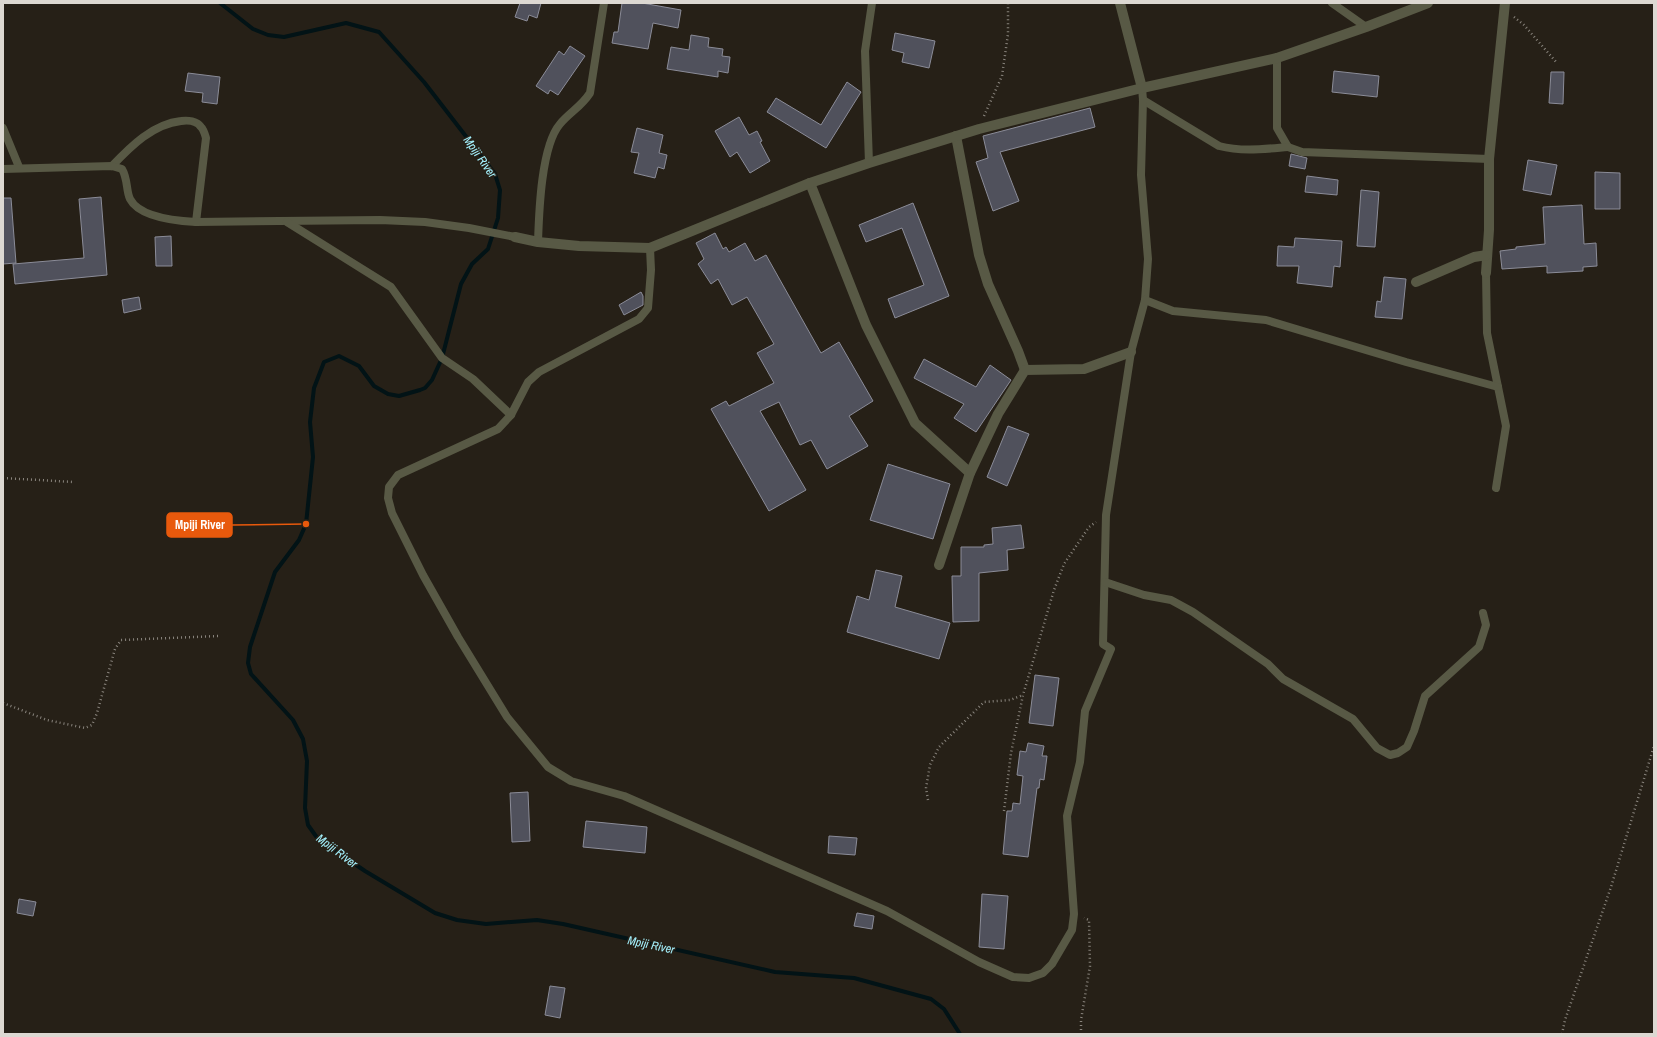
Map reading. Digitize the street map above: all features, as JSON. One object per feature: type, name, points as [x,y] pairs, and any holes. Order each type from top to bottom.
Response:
[{"type":"street","points":[[1120,3],[1142,88]]},
{"type":"street","points":[[516,237],[538,242],[579,246],[650,248],[810,183],[869,163],[979,129],[1142,88],[1277,58],[1366,27],[1428,3]]},
{"type":"street","points":[[1486,273],[1489,159],[1504,6]]},
{"type":"street","points":[[956,136],[979,255],[988,284],[1018,350],[1025,370]]},
{"type":"street","points":[[810,183],[866,325],[915,423],[970,473]]},
{"type":"street","points":[[1416,282],[1474,257],[1487,255]]},
{"type":"street","points":[[1025,370],[1084,369],[1131,352]]},
{"type":"street","points":[[939,565],[970,473],[998,414],[1025,370]]},
{"type":"lane","points":[[538,242],[539,209],[543,173],[552,136],[559,124],[584,103],[590,93],[604,3]]},
{"type":"lane","points":[[1332,3],[1366,27]]},
{"type":"lane","points":[[869,163],[865,51],[871,4]]},
{"type":"lane","points":[[1277,58],[1277,128],[1288,147]]},
{"type":"lane","points":[[650,248],[648,308],[639,319],[539,372],[528,382],[511,415],[498,429],[398,476],[389,487],[388,498],[392,512],[423,575],[458,637],[507,716],[548,767],[571,781],[624,796],[887,910],[979,962],[1013,977],[1029,978],[1043,973],[1052,964],[1072,930],[1074,914],[1067,816],[1080,762],[1085,711],[1111,649],[1103,644],[1106,515],[1131,352],[1145,300],[1148,259],[1141,175],[1144,100],[1142,88]]},
{"type":"lane","points":[[1144,100],[1219,146],[1233,150],[1257,150],[1288,147],[1302,152],[1489,159]]},
{"type":"lane","points":[[112,166],[129,148],[152,130],[172,122],[196,122],[201,127],[206,138],[196,222]]},
{"type":"lane","points":[[3,128],[19,167]]},
{"type":"lane","points":[[3,168],[112,166],[122,169],[126,176],[130,199],[138,208],[155,216],[172,220],[196,222],[380,220],[425,222],[469,228],[516,237]]},
{"type":"lane","points":[[287,222],[391,287],[442,358],[473,379],[511,415]]},
{"type":"lane","points":[[1486,273],[1486,332],[1506,426],[1496,488]]},
{"type":"lane","points":[[1145,300],[1173,311],[1266,320],[1406,362],[1498,387]]},
{"type":"lane","points":[[1105,582],[1144,596],[1171,600],[1194,612],[1268,664],[1283,679],[1353,719],[1377,748],[1390,755],[1398,753],[1406,747],[1414,731],[1426,696],[1478,647],[1486,625],[1483,613]]},
{"type":"path","points":[[979,129],[1002,76],[1008,34],[1008,3]]},
{"type":"path","points":[[1504,6],[1524,25],[1557,63]]},
{"type":"path","points":[[3,478],[74,482]]},
{"type":"path","points":[[1004,811],[1011,753],[1023,695],[1054,590],[1064,564],[1089,527],[1106,515]]},
{"type":"path","points":[[3,703],[47,720],[85,728],[92,725],[97,713],[116,649],[121,640],[219,636]]},
{"type":"path","points":[[928,800],[926,788],[930,765],[939,747],[984,702],[1010,700],[1023,695]]},
{"type":"path","points":[[1562,1034],[1565,1020],[1611,887],[1654,746]]},
{"type":"path","points":[[1074,914],[1089,920],[1090,966],[1081,1020],[1081,1034]]},
{"type":"building","points":[[520,3],[541,3],[537,18],[529,15],[527,21],[515,17]]},
{"type":"building","points":[[622,3],[642,3],[681,10],[678,28],[653,23],[648,49],[612,43],[614,32],[618,32]]},
{"type":"building","points":[[895,33],[935,41],[929,68],[902,62],[904,53],[892,50]]},
{"type":"building","points":[[691,35],[709,38],[708,47],[723,49],[722,56],[730,57],[728,73],[718,71],[718,77],[667,69],[671,47],[689,50]]},
{"type":"building","points":[[570,46],[585,56],[558,95],[550,90],[548,94],[536,86],[559,51],[564,55]]},
{"type":"building","points":[[1334,71],[1379,76],[1377,97],[1332,92]]},
{"type":"building","points":[[1551,72],[1564,72],[1563,104],[1549,103]]},
{"type":"building","points":[[188,73],[220,77],[217,104],[202,102],[203,93],[185,91]]},
{"type":"building","points":[[847,82],[861,92],[826,148],[767,112],[776,98],[821,125]]},
{"type":"building","points":[[1090,108],[1095,127],[1000,152],[1019,201],[993,211],[976,162],[988,158],[983,136]]},
{"type":"building","points":[[739,117],[749,135],[757,131],[762,141],[760,142],[770,161],[750,173],[737,152],[730,157],[715,131]]},
{"type":"building","points":[[637,128],[663,135],[659,153],[667,155],[664,169],[658,167],[655,178],[634,173],[639,153],[631,152]]},
{"type":"building","points":[[1291,154],[1307,158],[1305,169],[1289,166]]},
{"type":"building","points":[[1528,160],[1557,165],[1551,195],[1523,190]]},
{"type":"building","points":[[1595,172],[1620,173],[1620,209],[1595,209]]},
{"type":"building","points":[[1307,176],[1338,180],[1337,195],[1305,192]]},
{"type":"building","points":[[1361,190],[1379,192],[1375,247],[1357,246]]},
{"type":"building","points":[[101,197],[107,275],[15,284],[13,264],[84,258],[79,199]]},
{"type":"building","points":[[3,198],[11,198],[16,263],[3,264]]},
{"type":"building","points":[[913,203],[949,296],[895,318],[888,299],[924,285],[902,228],[866,242],[859,225]]},
{"type":"building","points":[[1582,205],[1584,244],[1596,243],[1597,266],[1583,267],[1583,271],[1547,273],[1547,266],[1502,269],[1500,251],[1516,249],[1516,247],[1545,244],[1543,207]]},
{"type":"building","points":[[715,233],[723,249],[726,247],[729,252],[745,243],[755,261],[766,255],[821,353],[839,342],[873,401],[849,416],[868,446],[827,469],[811,440],[800,445],[779,402],[760,411],[806,490],[769,511],[711,409],[726,401],[729,406],[774,383],[757,353],[774,344],[747,297],[732,305],[718,279],[711,284],[698,264],[704,259],[696,243]]},
{"type":"building","points":[[171,236],[172,266],[156,266],[155,237]]},
{"type":"building","points":[[1295,238],[1342,241],[1340,267],[1334,266],[1332,287],[1297,283],[1299,266],[1277,266],[1278,246],[1294,247]]},
{"type":"building","points":[[1384,277],[1406,279],[1402,319],[1375,317],[1377,301],[1381,302]]},
{"type":"building","points":[[641,292],[643,296],[643,305],[624,315],[619,305]]},
{"type":"building","points":[[139,297],[141,309],[124,313],[122,300]]},
{"type":"building","points":[[924,359],[976,387],[990,365],[1011,380],[976,432],[954,418],[964,404],[914,378]]},
{"type":"building","points":[[1008,426],[1029,434],[1007,486],[987,477]]},
{"type":"building","points":[[888,464],[950,484],[933,539],[870,520]]},
{"type":"building","points":[[1021,525],[1024,548],[1007,550],[1008,570],[979,573],[979,621],[953,622],[952,576],[961,576],[961,547],[984,547],[984,545],[993,544],[992,528]]},
{"type":"building","points":[[876,570],[902,576],[895,607],[950,623],[939,659],[847,632],[857,596],[869,600]]},
{"type":"building","points":[[1035,675],[1059,678],[1053,726],[1029,723]]},
{"type":"building","points":[[1028,743],[1044,746],[1042,756],[1047,756],[1044,780],[1040,779],[1039,788],[1037,788],[1028,857],[1003,854],[1007,811],[1012,811],[1013,803],[1020,804],[1023,776],[1017,775],[1020,751],[1026,752]]},
{"type":"building","points":[[528,792],[530,841],[512,842],[510,793]]},
{"type":"building","points":[[586,821],[647,827],[645,853],[583,847]]},
{"type":"building","points":[[829,836],[857,838],[855,855],[828,853]]},
{"type":"building","points":[[982,894],[1008,896],[1004,949],[979,947]]},
{"type":"building","points":[[19,899],[36,902],[33,916],[17,913]]},
{"type":"building","points":[[857,913],[874,916],[872,929],[854,926]]},
{"type":"building","points":[[550,986],[565,988],[560,1018],[545,1015]]},
{"type":"waterway","name":"Mpiji River","points":[[220,3],[253,29],[268,35],[284,37],[346,23],[379,32],[424,82],[495,174],[500,190],[498,218],[488,249],[472,264],[461,284],[442,358],[432,380],[425,388],[399,396],[388,394],[374,386],[359,366],[339,356],[324,362],[314,388],[310,422],[313,457],[306,524],[299,540],[275,572],[250,647],[248,663],[251,674],[293,720],[303,739],[307,761],[305,808],[308,825],[318,839],[365,871],[435,913],[457,920],[486,924],[537,920],[563,924],[775,972],[854,978],[931,999],[944,1009],[960,1034]]},
{"type":"place","name":"Mpiji River","points":[[306,524]]}]
